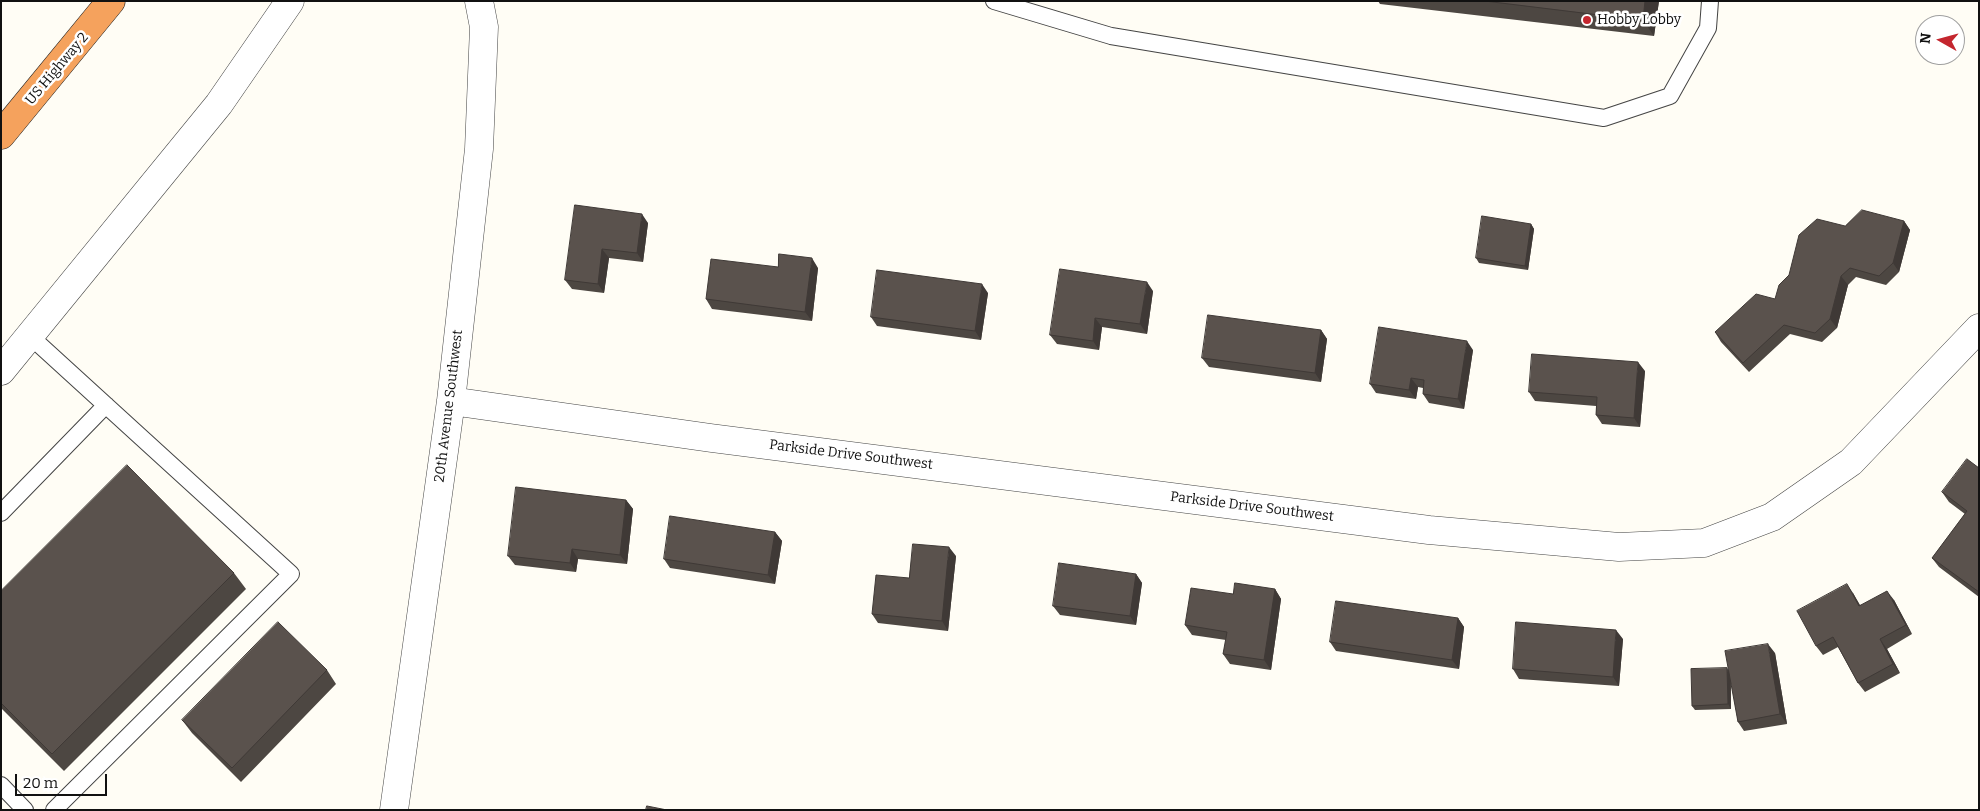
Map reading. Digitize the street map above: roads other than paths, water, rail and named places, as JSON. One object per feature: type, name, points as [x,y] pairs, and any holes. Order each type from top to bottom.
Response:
[{"type":"highway","name":"US Highway 2","points":[[1,135],[111,1]]},
{"type":"street","points":[[1,371],[219,104],[290,1]]},
{"type":"street","name":"20th Avenue Southwest","points":[[394,810],[451,401],[479,149],[484,27],[479,1]]},
{"type":"street","name":"Parkside Drive Southwest","points":[[451,401],[712,438],[1429,530],[1620,547],[1704,543],[1772,517],[1852,462],[1979,328]]},
{"type":"lane","points":[[994,1],[1111,36],[1604,118],[1670,96],[1708,28],[1710,1]]},
{"type":"lane","points":[[30,336],[292,574],[54,810]]},
{"type":"lane","points":[[1,513],[106,406]]},
{"type":"lane","points":[[1,786],[26,810]]},
{"type":"place","name":"Hobby Lobby","points":[[1587,20]]}]
